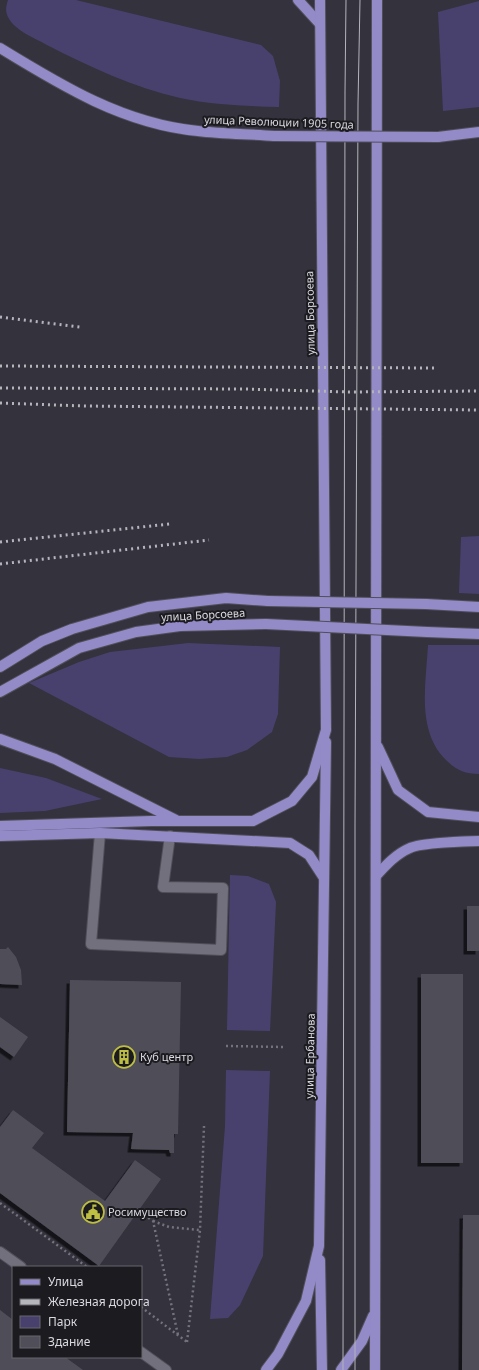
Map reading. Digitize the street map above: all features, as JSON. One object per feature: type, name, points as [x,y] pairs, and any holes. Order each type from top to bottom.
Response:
[{"type":"main road","points":[[298,0],[319,23]]},
{"type":"main road","name":"улица Борсоева","points":[[0,826],[150,821],[253,821],[292,801],[312,777],[326,730],[320,0]]},
{"type":"main road","points":[[375,1370],[377,0]]},
{"type":"main road","points":[[377,14],[383,0]]},
{"type":"main road","name":"улица Революции 1905 года","points":[[0,48],[55,82],[94,103],[144,121],[197,131],[274,136],[438,137],[479,132]]},
{"type":"main road","points":[[0,667],[42,641],[72,629],[148,607],[226,598],[268,601],[426,604],[479,607]]},
{"type":"main road","name":"улица Борсоева","points":[[4,690],[79,648],[136,632],[180,626],[266,624],[479,634]]},
{"type":"main road","name":"улица Ербанова","points":[[266,1370],[278,1354],[306,1301],[320,1246],[326,730]]},
{"type":"main road","name":"улица Борсоева","points":[[0,739],[55,759],[177,821]]},
{"type":"main road","points":[[376,744],[398,790],[428,812],[479,815]]},
{"type":"main road","points":[[0,836],[100,833],[290,843],[309,855],[324,878]]},
{"type":"main road","points":[[376,876],[390,860],[411,847],[479,841]]},
{"type":"main road","points":[[320,1246],[322,1370]]},
{"type":"main road","points":[[341,1370],[362,1341],[375,1312]]},
{"type":"street","points":[[100,833],[91,944],[221,950],[223,888],[162,888],[170,836]]},
{"type":"street","points":[[0,1252],[20,1266]]},
{"type":"street","points":[[142,1353],[166,1370]]},
{"type":"path","points":[[226,1046],[285,1047]]},
{"type":"path","points":[[142,1308],[187,1342],[200,1230],[204,1126]]},
{"type":"path","points":[[0,1203],[86,1266]]},
{"type":"path","points":[[140,1212],[153,1221],[168,1227],[200,1230]]},
{"type":"path","points":[[153,1221],[178,1335]]},
{"type":"green space","points":[[8,0],[76,0],[261,45],[273,56],[280,81],[279,107],[230,105],[180,98],[145,88],[112,76],[31,37],[20,30],[11,22],[7,15],[6,8]]},
{"type":"green space","points":[[479,1],[479,107],[443,111],[438,12]]},
{"type":"green space","points":[[479,536],[479,594],[459,593],[461,537]]},
{"type":"green space","points":[[188,643],[280,647],[278,714],[272,732],[247,750],[227,757],[199,759],[169,757],[29,683],[79,662],[110,652]]},
{"type":"green space","points":[[428,645],[479,645],[479,774],[469,773],[457,769],[446,760],[430,735],[425,706]]},
{"type":"green space","points":[[0,768],[46,778],[102,799],[45,811],[0,813]]},
{"type":"green space","points":[[230,875],[248,876],[269,884],[276,902],[270,1031],[227,1030]]},
{"type":"green space","points":[[226,1070],[270,1071],[263,1256],[240,1305],[228,1318],[210,1319],[225,1126]]},
{"type":"building","points":[[467,906],[479,906],[479,951],[467,951]]},
{"type":"building","points":[[8,947],[16,957],[21,970],[22,985],[0,984],[0,949],[6,949]]},
{"type":"building","points":[[421,974],[463,974],[463,1163],[421,1163]]},
{"type":"building","name":"Куб центр","points":[[70,980],[181,982],[178,1134],[174,1134],[174,1153],[170,1153],[169,1150],[131,1149],[133,1133],[67,1132]]},
{"type":"building","points":[[0,1017],[28,1037],[14,1057],[0,1047]]},
{"type":"building","points":[[13,1110],[44,1133],[32,1148],[105,1201],[135,1160],[161,1179],[99,1266],[0,1193],[0,1127]]},
{"type":"building","points":[[463,1215],[479,1215],[479,1370],[462,1370]]},
{"type":"building","points":[[0,1310],[12,1319],[12,1358],[66,1358],[83,1370],[0,1370]]},
{"type":"tram line","points":[[343,1370],[346,0]]},
{"type":"tram line","points":[[355,1370],[355,826],[358,104],[360,0]]},
{"type":"railway","points":[[0,317],[80,327]]},
{"type":"railway","points":[[0,366],[436,368]]},
{"type":"railway","points":[[0,388],[244,389],[349,392],[479,391]]},
{"type":"railway","points":[[0,403],[84,406],[479,410]]},
{"type":"railway","points":[[0,542],[170,524]]},
{"type":"railway","points":[[0,564],[209,540]]},
{"type":"place","name":"Куб центр","points":[[124,1057]]},
{"type":"place","name":"Росимущество","points":[[93,1212]]}]
